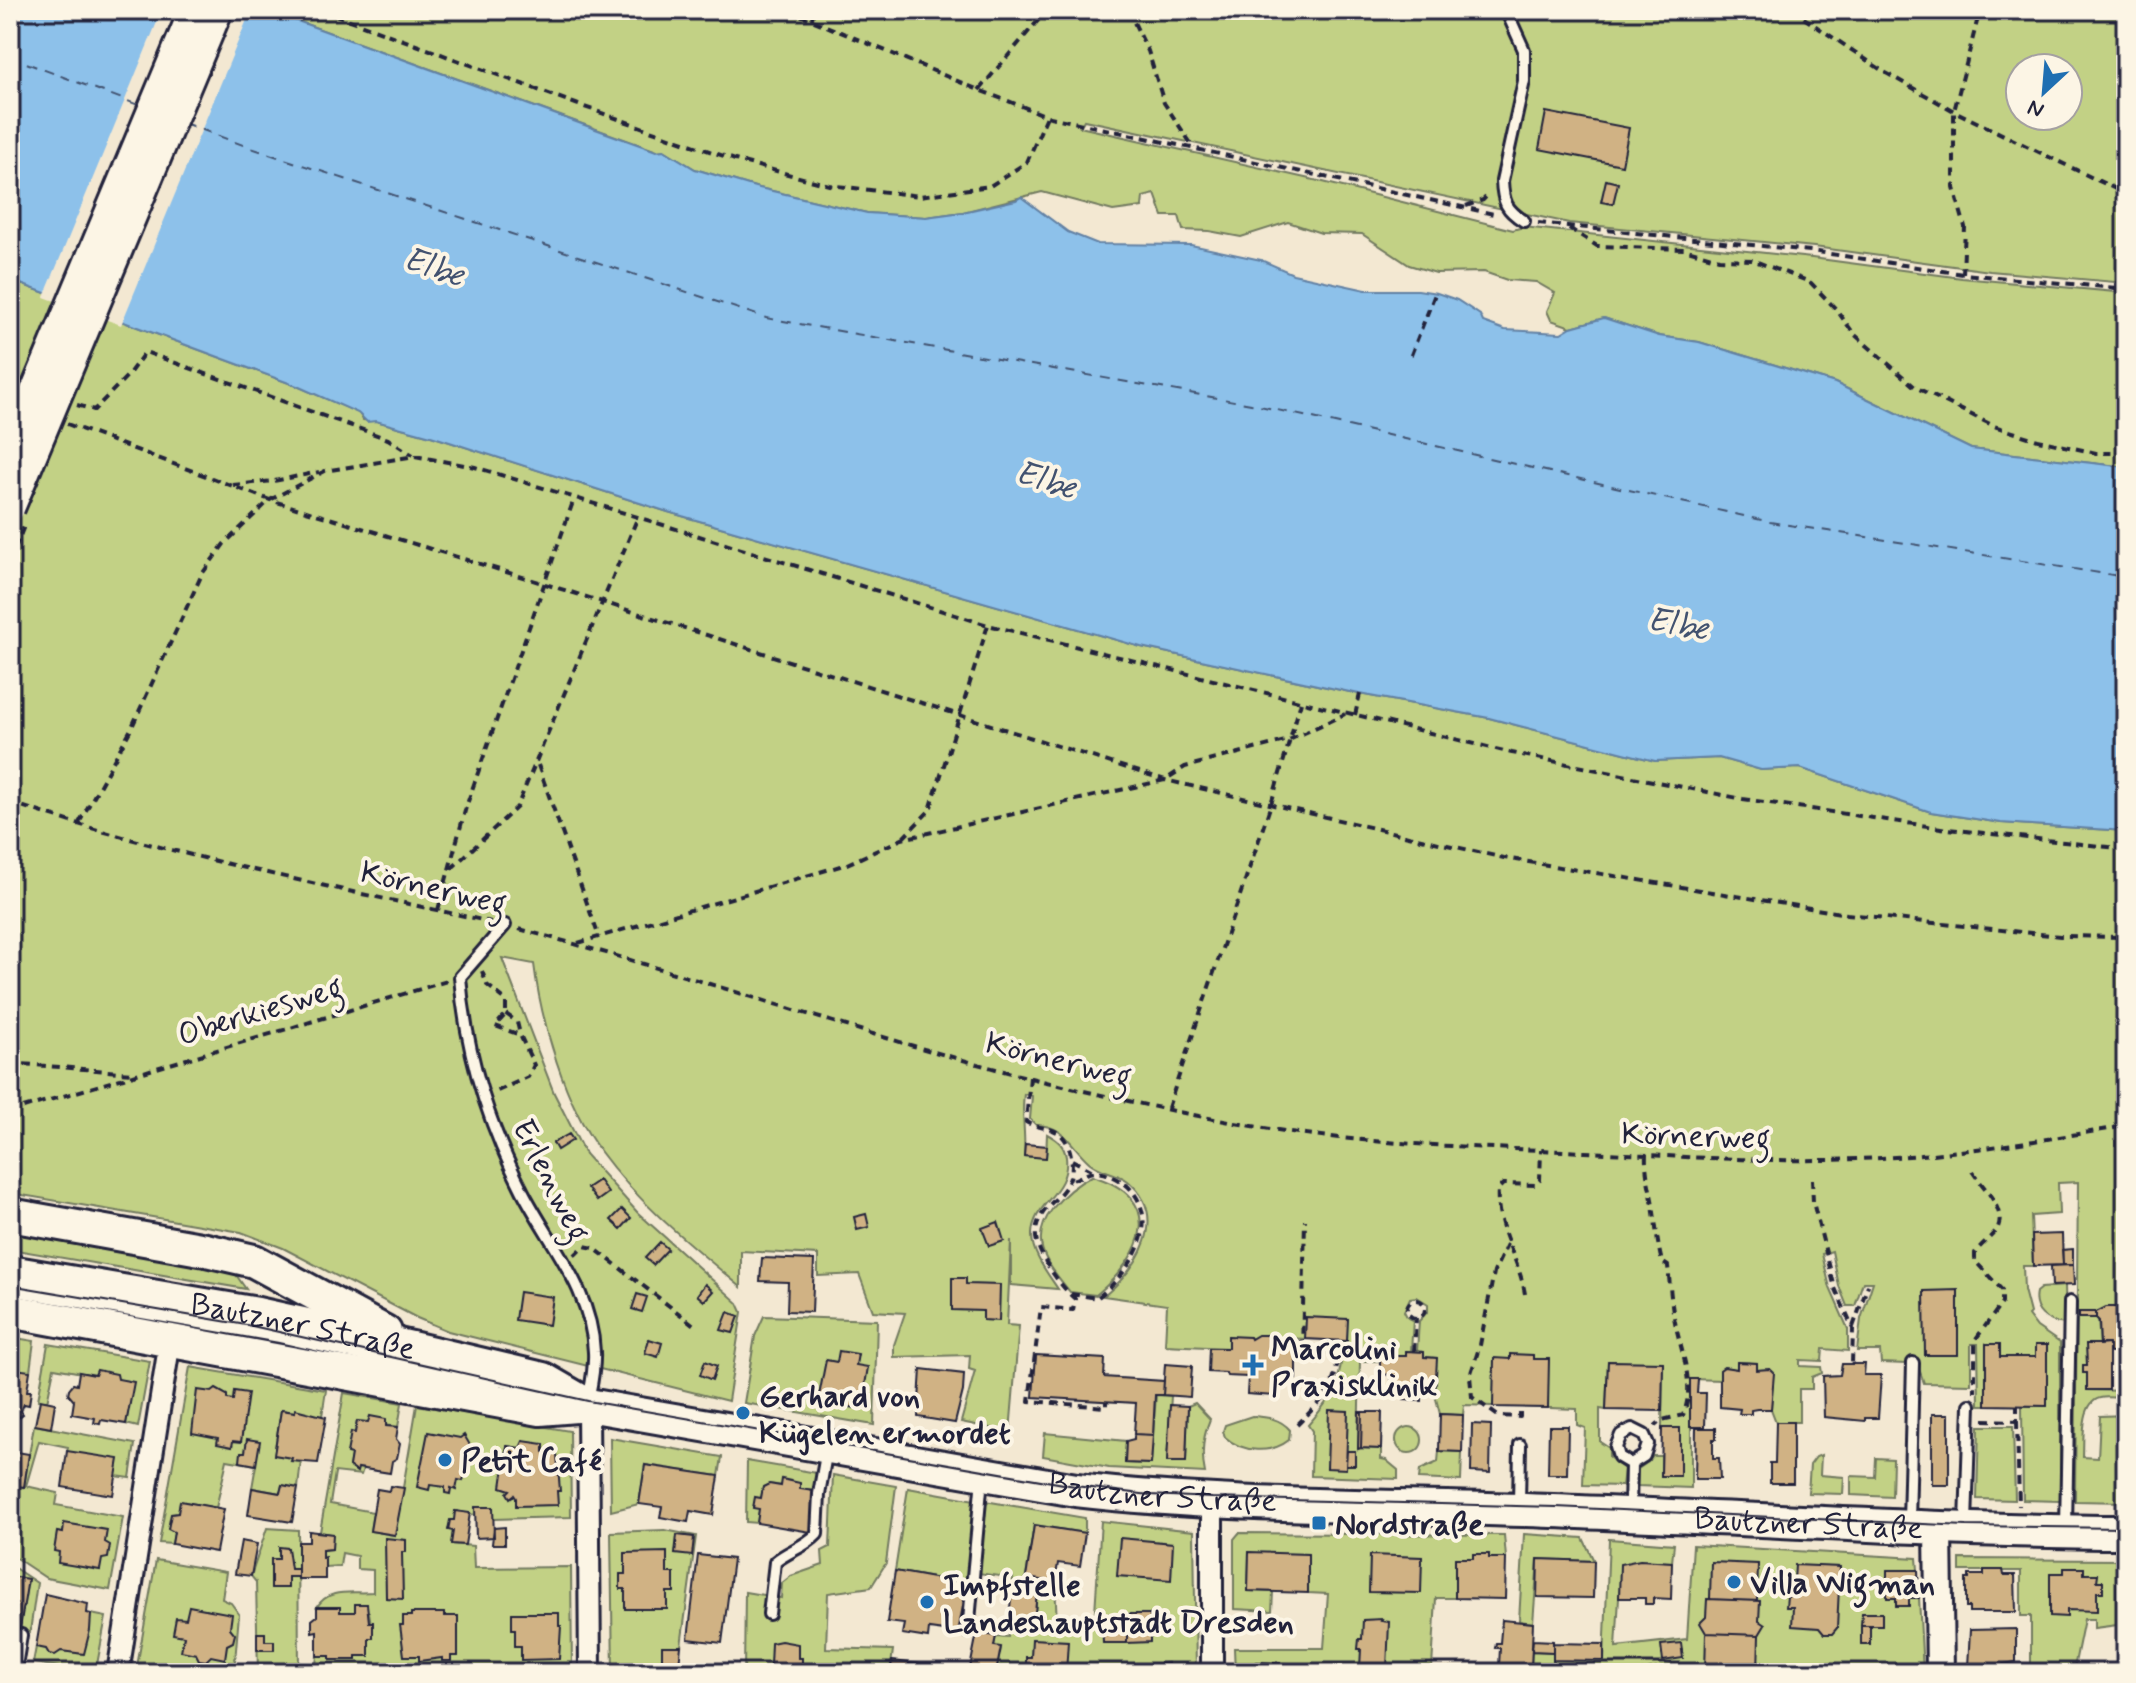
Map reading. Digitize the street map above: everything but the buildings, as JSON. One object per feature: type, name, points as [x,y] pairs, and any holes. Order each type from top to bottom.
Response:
[{"type":"main road","points":[[10,451],[194,10]]},
{"type":"main road","points":[[10,508],[218,10]]},
{"type":"main road","points":[[10,1215],[240,1257],[262,1264],[412,1348]]},
{"type":"main road","points":[[217,1349],[233,1342],[252,1323],[261,1296],[255,1274],[240,1257]]},
{"type":"main road","name":"Bautzner Straße","points":[[10,1272],[252,1323],[412,1348],[543,1379],[588,1405]]},
{"type":"main road","name":"Bautzner Straße","points":[[10,1311],[540,1409],[588,1405],[1076,1490],[1150,1499],[1519,1510],[1938,1529],[2126,1532]]},
{"type":"street","points":[[118,1673],[170,1340]]},
{"type":"street","points":[[588,1405],[590,1673]]},
{"type":"street","points":[[1212,1502],[1212,1673]]},
{"type":"street","points":[[1938,1529],[1940,1673]]},
{"type":"lane","points":[[1506,10],[1524,50],[1524,81],[1502,181],[1503,198],[1508,211],[1524,221]]},
{"type":"lane","points":[[460,977],[505,925]]},
{"type":"lane","name":"Erlenweg","points":[[460,977],[472,1063],[483,1097],[524,1193],[565,1262],[584,1305],[593,1341],[593,1372],[588,1405]]},
{"type":"lane","points":[[10,1290],[252,1323],[512,1389]]},
{"type":"lane","points":[[2066,1532],[2070,1302]]},
{"type":"lane","points":[[1913,1363],[1938,1529]]},
{"type":"lane","points":[[541,1395],[588,1405]]},
{"type":"lane","points":[[1938,1529],[1973,1404]]},
{"type":"lane","points":[[1632,1429],[1644,1435],[1648,1444],[1644,1456],[1631,1464],[1619,1457],[1616,1447],[1621,1435],[1632,1429]]},
{"type":"lane","points":[[1519,1510],[1520,1445]]},
{"type":"lane","points":[[769,1614],[775,1562],[787,1552],[809,1543],[817,1534],[819,1494],[828,1447]]},
{"type":"lane","points":[[1629,1515],[1631,1464]]},
{"type":"lane","points":[[968,1632],[982,1474]]},
{"type":"lane","points":[[15,1673],[21,1635]]},
{"type":"path","points":[[322,10],[721,155],[829,185],[920,196],[990,186],[1027,162],[1047,116]]},
{"type":"path","points":[[788,10],[1047,116],[1524,221],[1811,251],[1963,274],[2126,289]]},
{"type":"path","points":[[812,20],[813,10]]},
{"type":"path","points":[[979,90],[1047,10]]},
{"type":"path","points":[[1128,10],[1148,51],[1164,103],[1194,149]]},
{"type":"path","points":[[1792,10],[1886,73],[1954,111],[2126,194]]},
{"type":"path","points":[[1963,274],[1965,227],[1954,188],[1954,111],[1980,10]]},
{"type":"path","points":[[1463,207],[1483,200],[1502,181]]},
{"type":"path","points":[[1568,228],[1597,246],[1684,249],[1719,259],[1752,260],[1810,282],[1836,309],[1854,334],[1915,387],[1994,426],[2038,440],[2096,453],[2126,453]]},
{"type":"path","points":[[1411,355],[1435,294]]},
{"type":"path","points":[[145,352],[388,439],[415,456]]},
{"type":"path","points":[[64,423],[270,500],[1165,780],[1504,858],[1847,914],[2060,936],[2126,937]]},
{"type":"path","points":[[231,485],[274,481],[415,456],[475,467],[988,625],[1512,753],[1743,799],[1948,829],[2126,849]]},
{"type":"path","points":[[79,823],[131,729],[202,574],[224,544],[270,500],[325,471]]},
{"type":"path","points":[[438,910],[466,807],[574,498]]},
{"type":"path","points":[[450,871],[517,807],[637,518]]},
{"type":"path","points":[[902,839],[930,810],[988,625]]},
{"type":"path","points":[[1355,715],[1360,694]]},
{"type":"path","points":[[1168,1108],[1271,804],[1301,702]]},
{"type":"path","points":[[576,944],[847,864],[902,839],[1165,780],[1185,767],[1289,740],[1347,713]]},
{"type":"path","points":[[537,763],[599,937]]},
{"type":"path","name":"Körnerweg","points":[[10,802],[245,868],[505,925],[576,944],[828,1021],[1030,1076],[1250,1125],[1328,1137],[1430,1145],[1796,1161],[1965,1150],[2126,1126]]},
{"type":"path","points":[[478,958],[487,985],[506,1000],[506,1014],[495,1026],[520,1035]]},
{"type":"path","name":"Oberkiesweg","points":[[10,1112],[460,977]]},
{"type":"path","points":[[483,1097],[528,1077],[534,1065],[517,1022],[506,1014]]},
{"type":"path","points":[[10,1063],[139,1074]]},
{"type":"path","points":[[1030,1076],[1026,1122],[1035,1128],[1047,1128],[1060,1134],[1069,1147],[1072,1180]]},
{"type":"path","points":[[1525,1294],[1507,1244],[1497,1198],[1498,1189],[1503,1184],[1535,1185],[1540,1180],[1541,1150]]},
{"type":"path","points":[[1644,1435],[1662,1420],[1683,1415],[1686,1406],[1686,1361],[1675,1324],[1668,1266],[1662,1262],[1656,1241],[1645,1172],[1646,1154]]},
{"type":"path","points":[[1069,1294],[1097,1298],[1111,1287],[1135,1255],[1143,1237],[1145,1218],[1140,1201],[1129,1186],[1072,1160]]},
{"type":"path","points":[[1093,1171],[1072,1180],[1038,1222],[1035,1234],[1047,1263],[1062,1289],[1075,1299],[1073,1310],[1041,1307],[1029,1401],[1106,1407],[1106,1401]]},
{"type":"path","points":[[1972,1171],[2000,1218],[1998,1227],[1975,1253],[1975,1261],[2002,1290],[2002,1303],[1975,1340],[1973,1404]]},
{"type":"path","points":[[1812,1179],[1813,1202],[1835,1288],[1853,1329]]},
{"type":"path","points":[[1297,1425],[1329,1393],[1338,1368],[1338,1353],[1302,1352],[1305,1220]]},
{"type":"path","points":[[1507,1244],[1494,1272],[1480,1345],[1470,1376],[1472,1397],[1498,1416],[1520,1417],[1520,1408]]},
{"type":"path","points":[[565,1262],[584,1246],[594,1248],[694,1325]]},
{"type":"path","points":[[1852,1364],[1853,1329],[1868,1285]]},
{"type":"path","points":[[1417,1300],[1422,1302],[1425,1310],[1416,1318],[1409,1315],[1407,1309],[1409,1303],[1417,1300]]},
{"type":"path","points":[[1414,1351],[1416,1318]]},
{"type":"path","points":[[2017,1406],[2019,1531]]},
{"type":"path","points":[[1975,1419],[2017,1421]]},
{"type":"green space","points":[[267,10],[2126,10],[2126,283],[1990,271],[1814,247],[1569,223],[1084,120],[1080,127],[1323,182],[1513,230],[1523,227],[1812,258],[1962,278],[2126,293],[2126,467],[1971,449],[1835,383],[1699,342],[1659,336],[1604,318],[1571,327],[1551,320],[1547,311],[1555,293],[1536,282],[1507,280],[1484,272],[1436,273],[1409,265],[1362,234],[1321,233],[1288,222],[1241,237],[1183,230],[1179,216],[1163,216],[1155,194],[1143,197],[1142,207],[1113,211],[1042,192],[963,212],[926,217],[867,213],[755,187],[695,169],[664,150],[657,151]]},
{"type":"green space","points":[[10,280],[297,386],[359,413],[363,420],[431,436],[668,512],[1141,647],[1359,694],[1489,718],[1655,761],[1719,758],[1761,770],[1800,768],[1931,812],[2001,823],[2126,831],[2126,1320],[2098,1320],[2100,1345],[2087,1345],[2087,1365],[2083,1365],[2083,1373],[2087,1373],[2087,1390],[2126,1391],[2126,1399],[2100,1398],[2089,1407],[2084,1423],[2083,1457],[2098,1458],[2100,1416],[2126,1415],[2126,1502],[2075,1501],[2078,1182],[2058,1183],[2059,1214],[2031,1216],[2033,1266],[2023,1266],[2028,1315],[2037,1327],[2060,1343],[2060,1501],[2023,1500],[2022,1406],[2047,1406],[2047,1345],[2035,1345],[2035,1357],[2000,1357],[1986,1344],[1986,1405],[1979,1405],[1978,1344],[1971,1344],[1971,1384],[1924,1383],[1916,1360],[1907,1364],[1881,1363],[1880,1351],[1857,1351],[1861,1319],[1873,1282],[1863,1282],[1855,1306],[1847,1306],[1839,1286],[1832,1251],[1822,1254],[1830,1288],[1848,1329],[1848,1351],[1823,1349],[1822,1361],[1800,1360],[1800,1366],[1821,1367],[1822,1373],[1812,1377],[1812,1389],[1799,1389],[1799,1422],[1776,1422],[1771,1409],[1773,1373],[1770,1369],[1757,1370],[1757,1363],[1738,1362],[1737,1369],[1724,1367],[1720,1370],[1721,1380],[1691,1379],[1691,1488],[1637,1486],[1638,1469],[1653,1456],[1661,1456],[1661,1476],[1680,1476],[1680,1429],[1662,1428],[1663,1363],[1608,1361],[1606,1410],[1600,1409],[1600,1442],[1609,1448],[1609,1457],[1624,1469],[1622,1486],[1583,1485],[1585,1428],[1577,1425],[1577,1409],[1464,1405],[1463,1415],[1440,1414],[1435,1395],[1436,1358],[1424,1357],[1424,1352],[1417,1351],[1419,1321],[1428,1311],[1428,1304],[1417,1297],[1410,1298],[1404,1311],[1413,1320],[1411,1351],[1406,1351],[1406,1356],[1381,1356],[1380,1361],[1360,1361],[1358,1448],[1381,1449],[1381,1459],[1398,1470],[1398,1479],[1311,1476],[1312,1431],[1308,1425],[1335,1387],[1341,1367],[1343,1340],[1276,1338],[1275,1341],[1229,1336],[1228,1348],[1165,1345],[1167,1305],[1104,1296],[1128,1271],[1145,1242],[1147,1211],[1141,1195],[1128,1181],[1089,1162],[1060,1132],[1036,1125],[1030,1119],[1032,1096],[1024,1094],[1024,1156],[1046,1158],[1047,1134],[1060,1143],[1066,1157],[1063,1180],[1038,1214],[1032,1234],[1037,1256],[1058,1289],[1011,1285],[1011,1240],[1007,1325],[1019,1326],[1010,1432],[961,1422],[975,1371],[969,1369],[970,1355],[894,1357],[894,1345],[905,1313],[873,1311],[859,1274],[818,1276],[818,1255],[741,1251],[741,1287],[649,1207],[601,1152],[576,1111],[549,1036],[534,964],[502,958],[554,1093],[585,1154],[638,1213],[738,1303],[742,1312],[728,1401],[448,1331],[283,1248],[241,1232],[10,1193]]},
{"type":"green space","points":[[1092,1176],[1116,1186],[1131,1198],[1139,1213],[1140,1229],[1127,1263],[1096,1295],[1070,1292],[1048,1262],[1041,1242],[1041,1231],[1053,1208],[1061,1198]]},
{"type":"green space","points":[[10,1228],[206,1262],[234,1272],[246,1289],[10,1249]]},
{"type":"green space","points":[[2065,1286],[2066,1324],[2042,1315],[2035,1299],[2036,1292],[2041,1288]]},
{"type":"green space","points":[[764,1316],[877,1320],[874,1425],[744,1403],[755,1336]]},
{"type":"green space","points":[[10,1337],[34,1341],[30,1371],[10,1417]]},
{"type":"green space","points":[[48,1344],[150,1361],[138,1427],[126,1424],[133,1382],[54,1368],[47,1402],[38,1400]]},
{"type":"green space","points":[[190,1367],[326,1390],[322,1416],[281,1410],[274,1455],[301,1460],[298,1488],[282,1485],[280,1493],[252,1488],[256,1465],[227,1460],[216,1508],[180,1501],[172,1544],[159,1543]]},
{"type":"green space","points":[[344,1393],[402,1403],[398,1427],[357,1421],[349,1466],[363,1469],[361,1475],[335,1472],[330,1504],[373,1512],[370,1531],[395,1535],[417,1405],[570,1431],[571,1517],[494,1519],[456,1511],[451,1544],[473,1546],[474,1568],[571,1567],[572,1673],[315,1673],[317,1656],[330,1656],[330,1660],[356,1656],[369,1638],[373,1638],[369,1612],[340,1612],[339,1607],[317,1607],[334,1594],[373,1592],[373,1570],[357,1569],[357,1556],[342,1553],[340,1566],[325,1567],[325,1558],[322,1558],[322,1550],[332,1549],[332,1534],[320,1532]]},
{"type":"green space","points":[[1156,1395],[1171,1396],[1167,1461],[1186,1462],[1188,1406],[1195,1403],[1210,1419],[1203,1446],[1205,1473],[1109,1468],[1043,1456],[1045,1433],[1126,1441],[1125,1463],[1151,1464]]},
{"type":"green space","points":[[1252,1416],[1282,1423],[1290,1430],[1289,1440],[1274,1448],[1257,1450],[1240,1446],[1225,1437],[1225,1425]]},
{"type":"green space","points":[[34,1425],[135,1444],[130,1478],[116,1476],[67,1451],[68,1447],[39,1441],[26,1486],[58,1493],[56,1505],[123,1517],[110,1590],[46,1578],[10,1554],[18,1511],[10,1509],[10,1485],[24,1486]]},
{"type":"green space","points":[[1979,1426],[2013,1426],[2015,1500],[1977,1499]]},
{"type":"green space","points":[[1409,1427],[1418,1431],[1422,1440],[1418,1449],[1409,1453],[1400,1449],[1396,1440],[1400,1431]]},
{"type":"green space","points":[[610,1438],[722,1457],[719,1476],[645,1465],[639,1504],[611,1511]]},
{"type":"green space","points":[[1439,1451],[1462,1452],[1461,1481],[1419,1479],[1420,1470],[1438,1462]]},
{"type":"green space","points":[[1821,1455],[1820,1475],[1844,1477],[1843,1494],[1808,1493],[1810,1465]]},
{"type":"green space","points":[[1876,1458],[1893,1459],[1892,1497],[1851,1495],[1851,1476],[1875,1477]]},
{"type":"green space","points":[[747,1461],[817,1473],[813,1491],[770,1484],[763,1487],[757,1523],[746,1522]]},
{"type":"green space","points":[[833,1475],[896,1486],[886,1563],[871,1587],[828,1593],[826,1648],[893,1650],[890,1673],[744,1673],[745,1592],[781,1598],[782,1583],[791,1576],[823,1565],[822,1551],[830,1547]]},
{"type":"green space","points":[[908,1488],[975,1500],[967,1584],[895,1571]]},
{"type":"green space","points":[[985,1501],[1085,1518],[1085,1533],[1034,1525],[1026,1577],[1055,1582],[1057,1624],[1094,1627],[1101,1521],[1194,1531],[1196,1673],[996,1673],[1001,1648],[994,1646],[996,1636],[1008,1637],[1009,1620],[1034,1622],[1037,1592],[1017,1589],[1016,1598],[1011,1598],[1013,1578],[978,1573]]},
{"type":"green space","points":[[267,1528],[298,1530],[299,1673],[258,1673],[256,1582],[251,1576]]},
{"type":"green space","points":[[665,1530],[696,1536],[681,1646],[663,1646],[662,1665],[676,1665],[676,1673],[613,1673],[611,1532]]},
{"type":"green space","points":[[1239,1533],[1504,1535],[1506,1558],[1473,1554],[1473,1558],[1455,1558],[1455,1598],[1436,1598],[1432,1668],[1516,1667],[1516,1673],[1235,1673],[1234,1648],[1324,1648],[1328,1594],[1308,1593],[1249,1553],[1248,1591],[1273,1592],[1272,1611],[1234,1609],[1234,1539]]},
{"type":"green space","points":[[1524,1534],[1583,1538],[1594,1561],[1538,1559],[1533,1623],[1519,1621]]},
{"type":"green space","points":[[1609,1539],[1674,1544],[1672,1562],[1619,1598],[1616,1647],[1687,1639],[1693,1545],[1917,1558],[1918,1570],[1887,1570],[1887,1597],[1896,1598],[1896,1606],[1908,1606],[1909,1598],[1919,1598],[1923,1673],[1521,1673],[1522,1668],[1531,1668],[1532,1651],[1553,1652],[1553,1660],[1604,1661]]},
{"type":"green space","points":[[1960,1559],[2126,1560],[2126,1573],[2117,1574],[2117,1625],[2094,1628],[2094,1619],[2084,1619],[2074,1668],[2031,1673],[2031,1616],[2021,1616],[2021,1571],[1960,1571]]},
{"type":"green space","points":[[156,1560],[226,1572],[222,1599],[231,1603],[239,1614],[234,1673],[136,1672]]},
{"type":"green space","points":[[10,1565],[37,1583],[30,1632],[19,1631],[28,1579],[10,1576]]},
{"type":"green space","points":[[91,1614],[106,1617],[94,1672],[33,1663],[36,1647],[83,1654]]},
{"type":"water","name":"Elbe","points":[[10,10],[267,10],[656,151],[664,150],[695,169],[755,187],[867,213],[926,217],[963,212],[1021,197],[1068,232],[1098,244],[1191,245],[1261,260],[1293,274],[1366,290],[1437,293],[1457,300],[1480,315],[1483,322],[1505,330],[1561,333],[1604,318],[1659,336],[1699,342],[1835,383],[1971,449],[2126,467],[2126,831],[2001,823],[1931,812],[1800,768],[1761,770],[1719,758],[1655,761],[1489,718],[1359,694],[1141,647],[668,512],[431,436],[376,421],[367,422],[358,413],[297,386],[10,280]]},
{"type":"pier","points":[[162,10],[251,10],[121,325],[44,297]]},
{"type":"ferry route","points":[[10,57],[141,106]]},
{"type":"ferry route","points":[[184,123],[251,148],[766,318],[1251,404],[1770,522],[2126,577]]},
{"type":"tram line","points":[[10,1285],[252,1326],[588,1401],[1075,1486],[1150,1495],[1556,1507],[1966,1526],[2126,1528]]},
{"type":"place","name":"Marcolini Praxisklinik","points":[[1253,1365]]},
{"type":"place","name":"Gerhard von Kügelen ermordet","points":[[743,1413]]},
{"type":"place","name":"Petit Café","points":[[445,1460]]},
{"type":"place","name":"Nordstraße","points":[[1319,1523]]},
{"type":"place","name":"Villa Wigman","points":[[1734,1582]]},
{"type":"place","name":"Impfstelle Landeshauptstadt Dresden","points":[[927,1602]]}]
